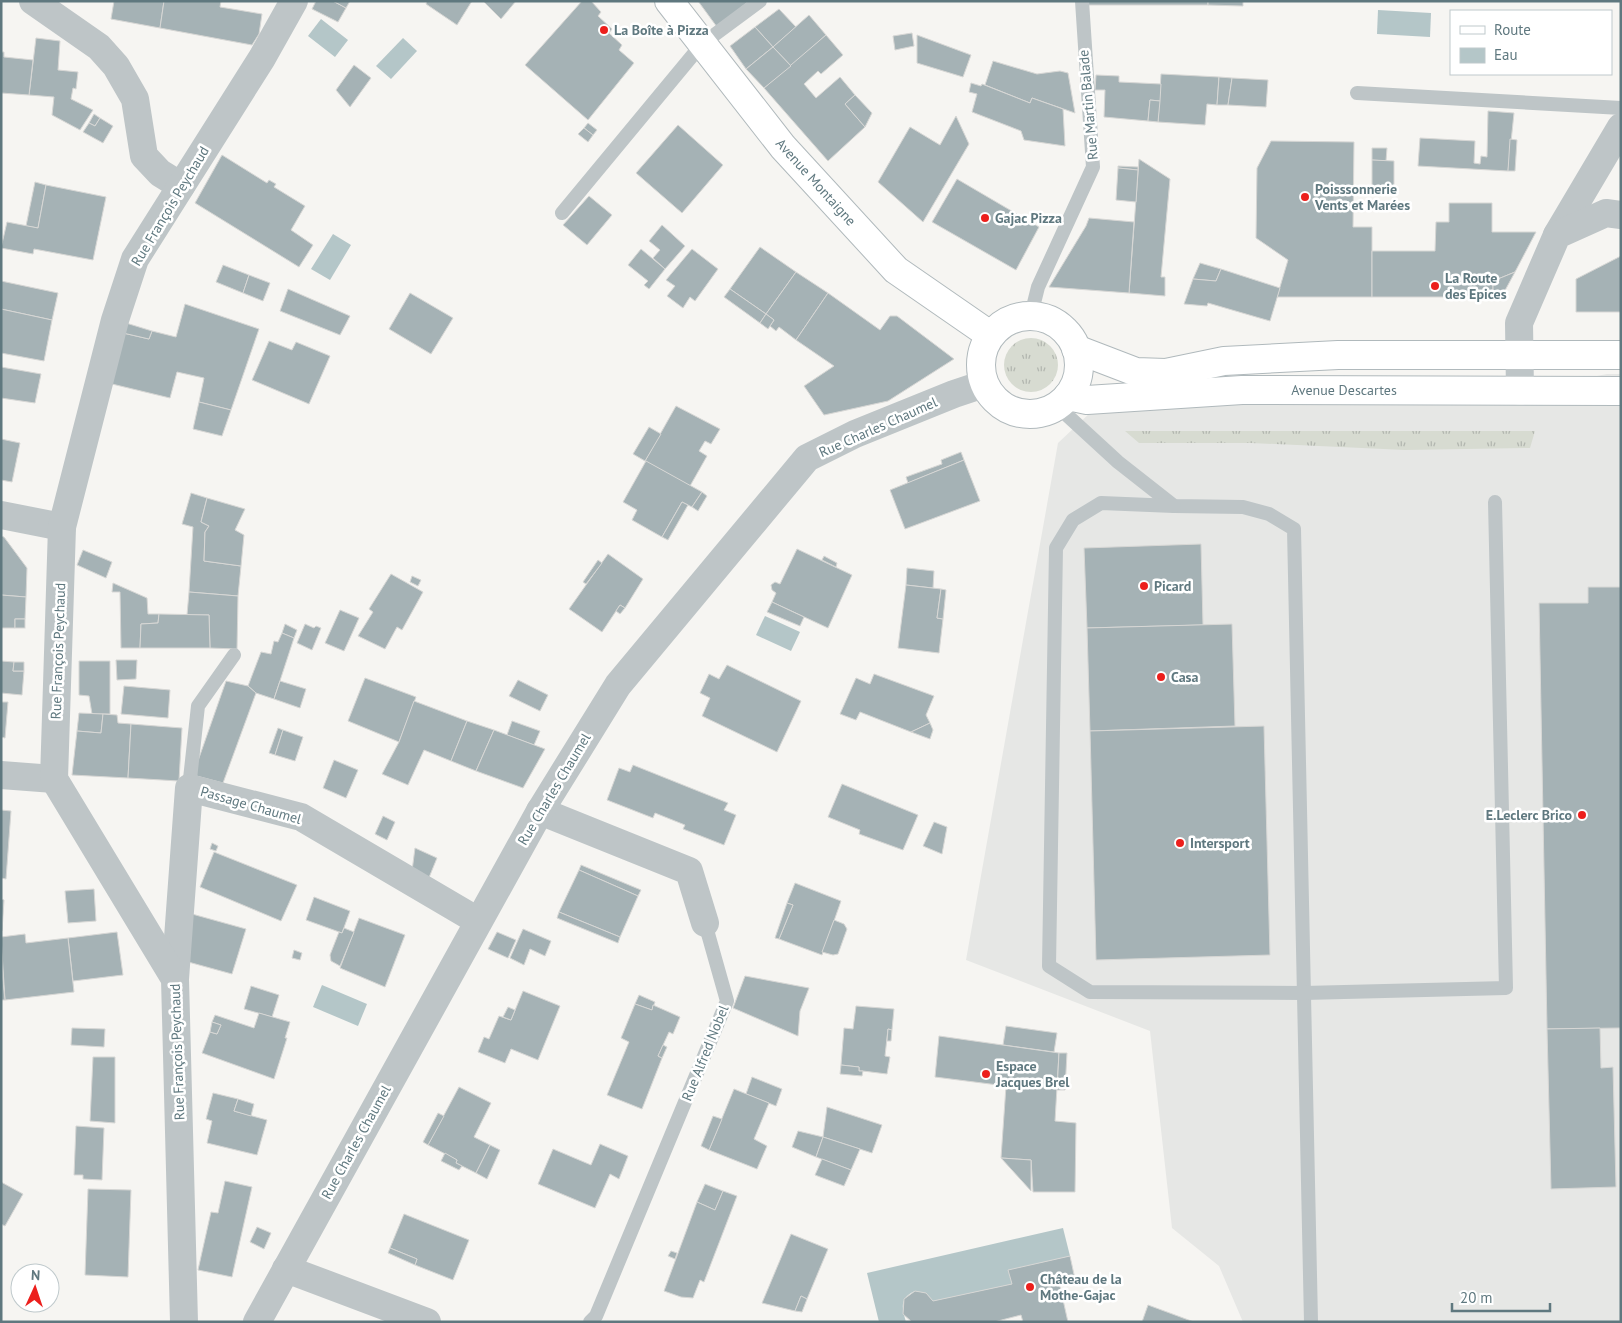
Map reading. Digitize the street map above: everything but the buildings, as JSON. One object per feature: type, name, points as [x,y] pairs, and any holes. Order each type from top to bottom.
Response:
[{"type":"main road","name":"Avenue Montaigne","points":[[669,1],[783,147],[896,270],[990,335]]},
{"type":"main road","points":[[1031,316],[1043,317],[1059,326],[1071,338],[1076,349],[1078,374],[1063,401],[1037,413],[1023,414],[1009,410],[997,402],[984,384],[980,362],[983,348],[990,335],[1008,320],[1031,316]]},
{"type":"main road","points":[[1076,349],[1136,372],[1166,373],[1224,361],[1338,355],[1621,355]]},
{"type":"main road","name":"Avenue Descartes","points":[[1063,401],[1242,390],[1621,391]]},
{"type":"street","points":[[33,1],[99,47],[116,66],[135,99],[144,156],[160,173],[181,186]]},
{"type":"street","name":"Rue François Peychaud","points":[[184,1322],[176,979],[54,779],[62,527],[115,320],[135,259],[262,58],[294,1]]},
{"type":"street","points":[[1520,391],[1519,323],[1557,235],[1621,126]]},
{"type":"street","points":[[1557,235],[1606,214],[1621,215]]},
{"type":"street","name":"Rue Charles Chaumel","points":[[257,1322],[540,811],[618,685],[807,458],[855,434],[954,394],[984,384]]},
{"type":"street","points":[[1,515],[62,527]]},
{"type":"street","points":[[1,775],[54,779]]},
{"type":"street","name":"Passage Chaumel","points":[[176,979],[188,788],[300,817],[478,921]]},
{"type":"street","name":"Rue Alfred Nobel","points":[[540,811],[690,871],[705,923]]},
{"type":"street","points":[[286,1269],[427,1322]]},
{"type":"lane","points":[[562,213],[702,44],[760,1]]},
{"type":"lane","name":"Rue Martin Balade","points":[[1031,316],[1038,287],[1093,167],[1082,1]]},
{"type":"lane","points":[[1357,93],[1621,108]]},
{"type":"lane","points":[[1063,401],[1086,434],[1174,506]]},
{"type":"lane","points":[[1311,1322],[1304,992],[1294,529],[1269,514],[1243,507],[1101,503],[1073,520],[1056,548],[1050,966],[1090,992],[1304,992],[1506,988],[1495,502]]},
{"type":"lane","points":[[188,788],[198,706],[234,655]]},
{"type":"lane","name":"Rue Alfred Nobel","points":[[590,1322],[596,1316],[727,1000],[705,923]]},
{"type":"shaded area","points":[[1607,374],[1621,374],[1621,1322],[1243,1322],[1219,1266],[1172,1228],[1150,1031],[966,960],[1058,443],[1091,412],[1140,396],[1520,391]]},
{"type":"green space","points":[[1031,338],[1041,340],[1050,346],[1056,355],[1058,365],[1056,375],[1050,384],[1041,390],[1031,392],[1021,390],[1012,384],[1006,375],[1004,365],[1006,355],[1012,346],[1021,340]]},
{"type":"green space","points":[[1125,431],[1535,431],[1530,448],[1405,450],[1251,443],[1139,443]]},
{"type":"water","points":[[1378,10],[1431,13],[1430,37],[1377,34]]},
{"type":"water","points":[[321,19],[348,40],[335,57],[308,36]]},
{"type":"water","points":[[403,38],[417,51],[391,79],[376,66]]},
{"type":"water","points":[[333,234],[351,245],[330,280],[311,269]]},
{"type":"water","points":[[765,616],[800,632],[791,651],[756,635]]},
{"type":"water","points":[[322,985],[367,1004],[358,1026],[313,1007]]},
{"type":"water","points":[[1063,1228],[1070,1256],[1009,1270],[1012,1284],[933,1301],[926,1293],[915,1291],[904,1300],[903,1308],[906,1322],[879,1322],[867,1273]]},
{"type":"place","name":"La Boîte à Pizza","points":[[604,30]]},
{"type":"place","name":"Poisssonnerie Vents et Marées","points":[[1305,197]]},
{"type":"place","name":"Gajac Pizza","points":[[985,218]]},
{"type":"place","name":"La Route des Epices","points":[[1435,286]]},
{"type":"place","name":"Picard","points":[[1144,586]]},
{"type":"place","name":"Casa","points":[[1161,677]]},
{"type":"place","name":"E.Leclerc Brico","points":[[1582,815]]},
{"type":"place","name":"Intersport","points":[[1180,843]]},
{"type":"place","name":"Espace Jacques Brel","points":[[986,1074]]},
{"type":"place","name":"Château de la Mothe-Gajac","points":[[1030,1287]]}]
